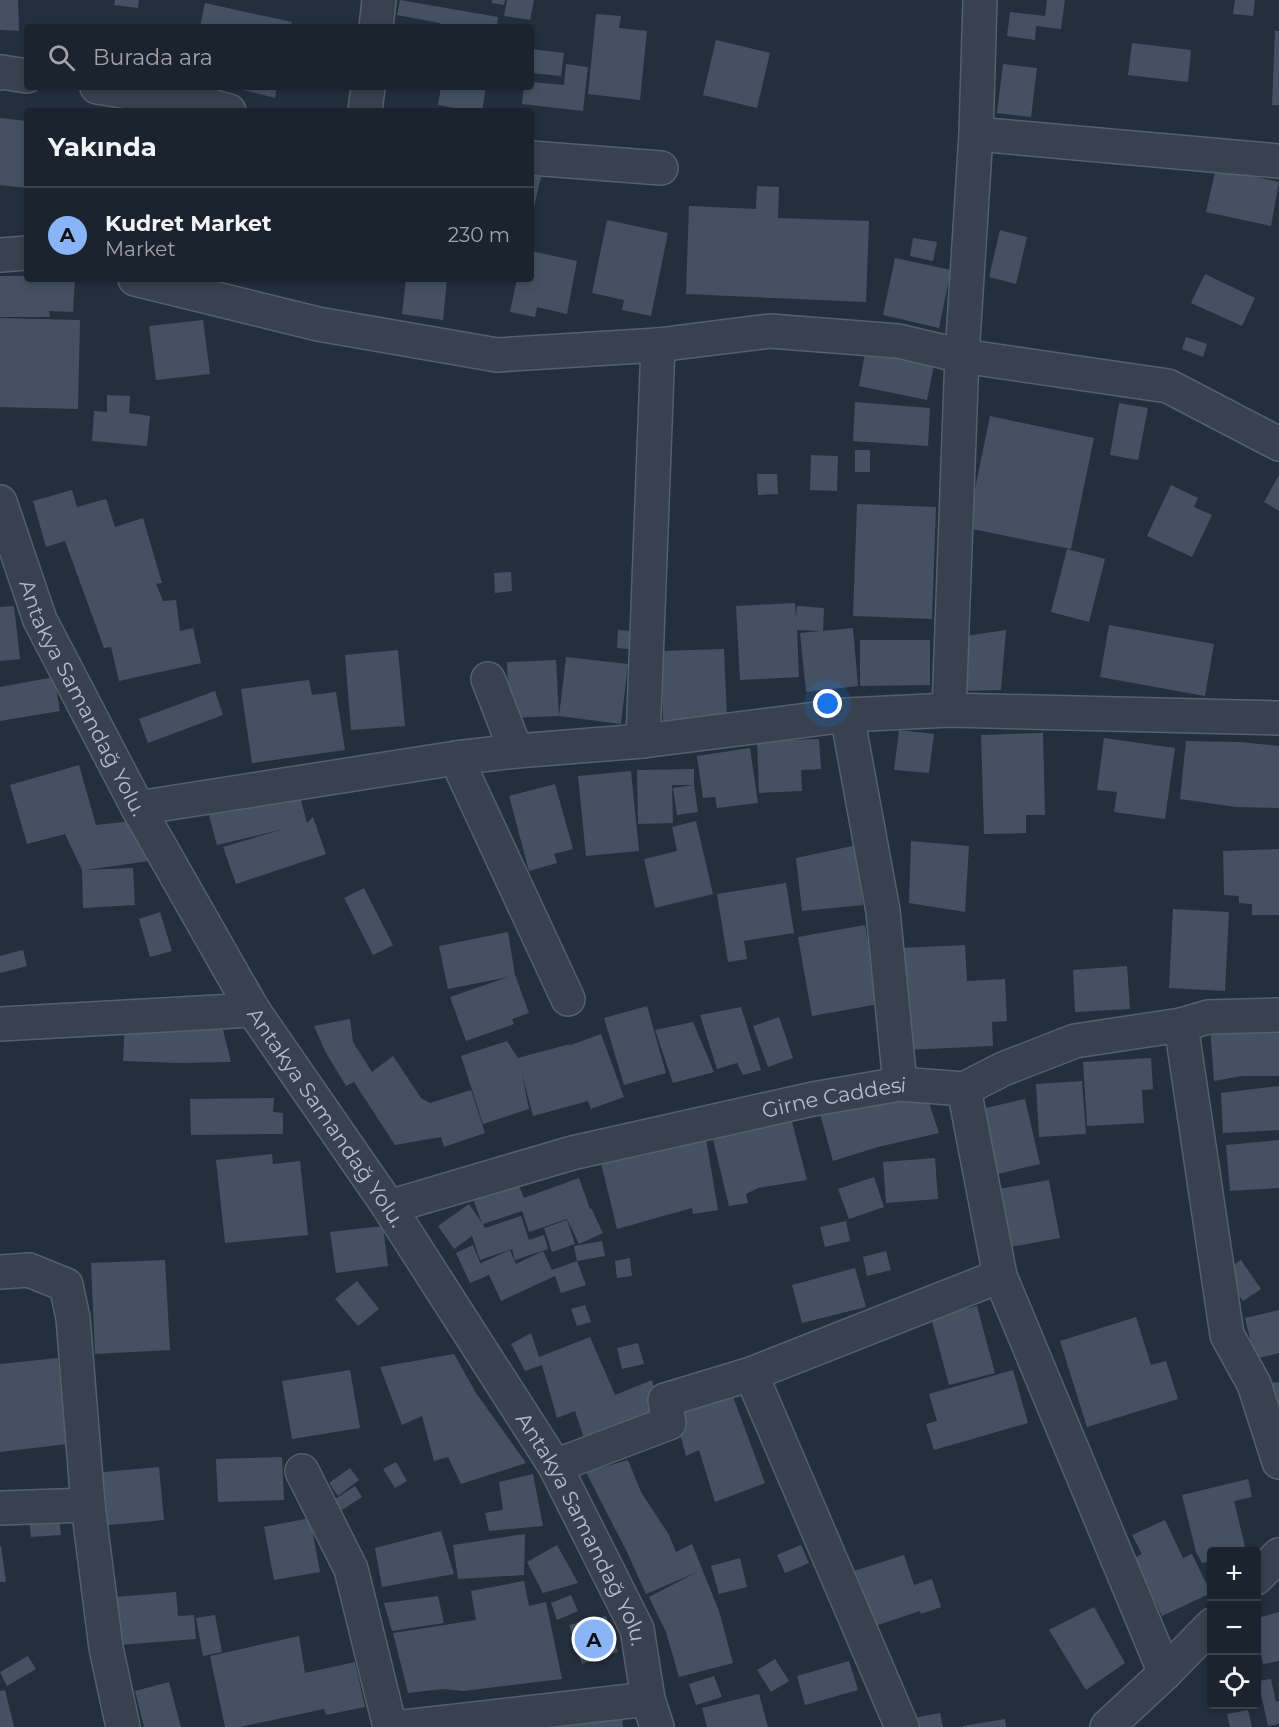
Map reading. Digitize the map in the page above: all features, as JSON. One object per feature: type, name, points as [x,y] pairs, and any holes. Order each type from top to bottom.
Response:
[{"type":"street","points":[[376,24],[379,0]]},
{"type":"street","points":[[949,710],[962,356],[976,134],[980,0]]},
{"type":"street","points":[[0,73],[24,76]]},
{"type":"street","points":[[115,90],[216,108]]},
{"type":"street","points":[[365,108],[368,90]]},
{"type":"street","points":[[976,134],[1279,161]]},
{"type":"street","points":[[534,158],[661,168]]},
{"type":"street","points":[[0,255],[24,253]]},
{"type":"street","points":[[147,282],[318,324],[497,355],[658,345],[770,331],[898,341],[962,356],[1168,386],[1279,444]]},
{"type":"street","points":[[643,741],[658,345]]},
{"type":"street","name":"Antakya Samandağ Yolu.","points":[[0,501],[40,620],[138,808],[253,1010],[389,1207],[555,1466],[637,1629],[653,1713]]},
{"type":"street","points":[[488,679],[516,751]]},
{"type":"street","points":[[138,808],[456,758],[643,741],[848,715],[949,710],[1279,718]]},
{"type":"street","points":[[848,715],[883,911],[900,1084]]},
{"type":"street","points":[[456,758],[568,999]]},
{"type":"street","points":[[0,1024],[253,1010]]},
{"type":"street","points":[[1165,1673],[1000,1276],[964,1089],[1003,1069],[1075,1041],[1181,1025],[1208,1017],[1279,1014]]},
{"type":"street","points":[[1181,1025],[1227,1335],[1254,1384],[1279,1462]]},
{"type":"street","name":"Girne Caddesi","points":[[389,1207],[572,1153],[813,1099],[900,1084],[964,1089]]},
{"type":"street","points":[[0,1272],[29,1269],[66,1285],[73,1318],[88,1504],[106,1648],[123,1727]]},
{"type":"street","points":[[555,1466],[669,1423],[665,1400],[751,1374],[1000,1276]]},
{"type":"street","points":[[751,1374],[902,1727]]},
{"type":"street","points":[[302,1471],[351,1569],[390,1727]]},
{"type":"street","points":[[0,1508],[88,1504]]},
{"type":"street","points":[[1261,1574],[1279,1555]]},
{"type":"street","points":[[1122,1722],[1207,1630]]},
{"type":"street","points":[[404,1727],[653,1713]]},
{"type":"building","points":[[0,0],[18,0],[19,31],[0,30]]},
{"type":"building","points":[[115,0],[139,0],[138,8],[114,5]]},
{"type":"building","points":[[400,0],[498,17],[497,24],[440,24],[397,15]]},
{"type":"building","points":[[492,0],[505,0],[504,5],[492,3]]},
{"type":"building","points":[[507,0],[534,0],[530,20],[504,16]]},
{"type":"building","points":[[1047,0],[1065,0],[1061,29],[1036,26],[1035,40],[1007,36],[1010,12],[1045,16]]},
{"type":"building","points":[[1235,0],[1255,0],[1253,16],[1233,14]]},
{"type":"building","points":[[205,3],[292,22],[291,24],[201,24]]},
{"type":"building","points":[[596,14],[621,16],[619,28],[647,31],[640,100],[588,94]]},
{"type":"building","points":[[1275,31],[1279,31],[1279,105],[1272,105]]},
{"type":"building","points":[[716,40],[770,53],[757,108],[703,95]]},
{"type":"building","points":[[1132,43],[1191,50],[1188,82],[1128,75]]},
{"type":"building","points":[[534,49],[564,53],[561,76],[534,73]]},
{"type":"building","points":[[566,64],[588,67],[583,111],[522,104],[524,90],[534,90],[534,82],[564,85]]},
{"type":"building","points":[[1003,64],[1037,68],[1031,117],[997,113]]},
{"type":"building","points":[[242,90],[276,90],[275,98]]},
{"type":"building","points":[[440,90],[486,90],[482,108],[454,108],[438,105]]},
{"type":"building","points":[[0,118],[24,121],[24,188],[0,185]]},
{"type":"building","points":[[1216,168],[1279,182],[1271,226],[1206,212]]},
{"type":"building","points":[[534,176],[541,177],[534,207]]},
{"type":"building","points":[[757,186],[779,187],[778,218],[869,221],[866,302],[686,294],[689,206],[756,209]]},
{"type":"building","points":[[607,220],[668,233],[651,316],[622,310],[624,300],[592,293]]},
{"type":"building","points":[[1000,230],[1027,237],[1016,284],[989,277]]},
{"type":"building","points":[[913,238],[937,242],[933,261],[910,256]]},
{"type":"building","points":[[534,252],[577,261],[567,314],[537,307],[535,317],[510,312],[516,282],[534,282]]},
{"type":"building","points":[[895,258],[951,270],[939,328],[883,315]]},
{"type":"building","points":[[1205,274],[1255,298],[1242,326],[1191,303]]},
{"type":"building","points":[[0,276],[24,276],[24,282],[75,282],[73,312],[49,311],[50,317],[0,317]]},
{"type":"building","points":[[406,282],[447,282],[443,320],[402,314]]},
{"type":"building","points":[[0,318],[80,320],[78,409],[0,407]]},
{"type":"building","points":[[203,320],[210,374],[156,380],[149,326]]},
{"type":"building","points":[[1186,337],[1207,344],[1203,357],[1182,349]]},
{"type":"building","points":[[867,343],[936,356],[927,400],[859,386]]},
{"type":"building","points":[[107,395],[130,396],[129,413],[150,416],[147,446],[92,441],[94,411],[107,412]]},
{"type":"building","points":[[855,402],[930,408],[928,446],[853,441]]},
{"type":"building","points":[[1119,403],[1148,408],[1138,460],[1110,455]]},
{"type":"building","points":[[990,416],[1094,438],[1071,549],[967,528]]},
{"type":"building","points":[[855,450],[870,450],[870,472],[855,472]]},
{"type":"building","points":[[811,455],[838,456],[837,491],[810,490]]},
{"type":"building","points":[[757,474],[777,474],[778,494],[758,495]]},
{"type":"building","points":[[1279,475],[1279,511],[1264,502]]},
{"type":"building","points":[[1171,485],[1198,498],[1194,507],[1212,515],[1192,557],[1147,536]]},
{"type":"building","points":[[72,490],[77,507],[106,499],[115,527],[143,518],[162,583],[156,584],[163,601],[176,600],[180,631],[193,628],[201,663],[119,681],[111,647],[104,648],[65,541],[46,547],[33,501]]},
{"type":"building","points":[[857,504],[936,507],[932,619],[853,616]]},
{"type":"building","points":[[1067,549],[1105,559],[1089,622],[1051,612]]},
{"type":"building","points":[[511,572],[512,591],[495,593],[494,573]]},
{"type":"building","points":[[795,603],[796,617],[797,606],[824,608],[823,631],[853,628],[858,686],[806,692],[800,633],[821,631],[797,630],[799,677],[740,680],[736,606]]},
{"type":"building","points":[[14,606],[20,659],[0,661],[0,607]]},
{"type":"building","points":[[1109,625],[1214,644],[1205,696],[1100,677]]},
{"type":"building","points":[[618,630],[641,632],[639,650],[617,648]]},
{"type":"building","points":[[1006,630],[1001,690],[962,691],[965,636]]},
{"type":"building","points":[[860,640],[930,640],[930,685],[860,686]]},
{"type":"building","points":[[724,649],[727,718],[663,720],[661,651]]},
{"type":"building","points":[[398,650],[405,726],[351,730],[345,655]]},
{"type":"building","points":[[566,657],[628,664],[621,724],[559,716]]},
{"type":"building","points":[[556,660],[559,716],[509,718],[507,662]]},
{"type":"building","points":[[54,677],[60,711],[0,721],[0,687]]},
{"type":"building","points":[[309,680],[312,695],[336,692],[345,750],[252,763],[241,689]]},
{"type":"building","points":[[215,691],[223,715],[148,743],[139,719]]},
{"type":"building","points":[[899,730],[934,734],[929,773],[894,770]]},
{"type":"building","points":[[1043,733],[1045,815],[1026,815],[1026,833],[984,834],[981,735]]},
{"type":"building","points":[[1104,738],[1175,748],[1165,819],[1114,812],[1117,792],[1097,790]]},
{"type":"building","points":[[819,739],[821,769],[801,770],[802,791],[759,793],[757,741]]},
{"type":"building","points":[[1186,741],[1240,742],[1279,746],[1279,808],[1236,807],[1180,799]]},
{"type":"building","points":[[750,748],[758,803],[717,808],[715,797],[703,798],[697,756]]},
{"type":"building","points":[[79,765],[96,825],[131,821],[149,861],[85,870],[133,868],[135,905],[83,908],[82,870],[65,834],[27,844],[10,785]]},
{"type":"building","points":[[694,769],[694,785],[672,785],[673,823],[638,824],[637,770]]},
{"type":"building","points":[[631,771],[639,851],[586,856],[578,776]]},
{"type":"building","points":[[555,784],[573,849],[554,854],[557,863],[529,871],[509,796]]},
{"type":"building","points":[[694,785],[698,812],[677,815],[673,788]]},
{"type":"building","points":[[299,793],[307,823],[313,817],[326,854],[236,884],[223,847],[284,829],[217,845],[209,815]]},
{"type":"building","points":[[696,821],[713,894],[655,908],[644,859],[677,851],[672,827]]},
{"type":"building","points":[[911,841],[969,846],[965,912],[909,903]]},
{"type":"building","points":[[857,845],[863,905],[802,911],[796,858]]},
{"type":"building","points":[[1279,849],[1279,915],[1252,915],[1252,904],[1239,903],[1239,896],[1224,895],[1223,851]]},
{"type":"building","points":[[786,883],[794,933],[744,941],[747,959],[728,962],[717,894]]},
{"type":"building","points":[[364,888],[393,945],[373,955],[344,898]]},
{"type":"building","points":[[1173,909],[1229,912],[1225,991],[1169,988]]},
{"type":"building","points":[[160,912],[172,951],[150,957],[139,919]]},
{"type":"building","points":[[865,925],[879,1004],[812,1016],[798,937]]},
{"type":"building","points":[[508,932],[515,975],[529,1013],[512,1019],[514,1024],[466,1041],[450,997],[508,977],[448,989],[439,946]]},
{"type":"building","points":[[965,945],[967,981],[1005,979],[1007,1021],[992,1022],[993,1046],[904,1050],[899,948]]},
{"type":"building","points":[[23,950],[27,966],[0,973],[0,956]]},
{"type":"building","points":[[1127,966],[1130,1009],[1075,1012],[1073,970]]},
{"type":"building","points":[[126,999],[216,1002],[231,1062],[123,1061]]},
{"type":"building","points":[[647,1006],[666,1073],[624,1085],[604,1018]]},
{"type":"building","points":[[741,1007],[761,1070],[743,1075],[737,1063],[717,1069],[700,1015]]},
{"type":"building","points":[[779,1017],[793,1058],[768,1067],[753,1026]]},
{"type":"building","points":[[350,1019],[353,1042],[372,1072],[393,1056],[421,1098],[430,1103],[471,1090],[485,1133],[444,1147],[441,1137],[395,1145],[354,1082],[346,1086],[325,1051],[314,1026]]},
{"type":"building","points":[[693,1022],[714,1072],[673,1083],[655,1030]]},
{"type":"building","points":[[1279,1023],[1279,1076],[1242,1076],[1214,1081],[1210,1026]]},
{"type":"building","points":[[601,1034],[624,1097],[591,1109],[588,1101],[533,1116],[522,1074],[529,1109],[483,1124],[461,1056],[507,1041],[518,1058],[570,1044],[568,1046]]},
{"type":"building","points":[[1151,1058],[1153,1089],[1142,1090],[1144,1123],[1087,1126],[1083,1062]]},
{"type":"building","points":[[1082,1081],[1086,1134],[1039,1137],[1036,1084]]},
{"type":"building","points":[[1279,1086],[1279,1130],[1223,1133],[1221,1093]]},
{"type":"building","points":[[925,1091],[939,1133],[878,1147],[833,1161],[819,1110]]},
{"type":"building","points":[[274,1098],[273,1112],[283,1113],[283,1134],[191,1135],[190,1099]]},
{"type":"building","points":[[1025,1099],[1040,1164],[993,1175],[977,1110]]},
{"type":"building","points":[[789,1110],[807,1180],[758,1188],[746,1194],[748,1203],[729,1206],[710,1127]]},
{"type":"building","points":[[705,1133],[718,1210],[693,1214],[692,1208],[617,1229],[600,1159]]},
{"type":"building","points":[[1279,1140],[1279,1188],[1230,1191],[1226,1145]]},
{"type":"building","points":[[272,1154],[273,1164],[300,1161],[308,1235],[225,1243],[216,1160]]},
{"type":"building","points":[[935,1158],[938,1199],[886,1203],[883,1162]]},
{"type":"building","points":[[874,1177],[884,1207],[849,1219],[838,1189]]},
{"type":"building","points":[[579,1178],[590,1209],[603,1233],[579,1244],[567,1219],[529,1232],[522,1211],[483,1224],[485,1228],[521,1216],[529,1240],[544,1235],[548,1249],[515,1260],[512,1249],[480,1260],[472,1236],[454,1249],[438,1226],[469,1204],[482,1223],[473,1199],[518,1183],[524,1198]]},
{"type":"building","points":[[1049,1180],[1060,1238],[1010,1247],[999,1189]]},
{"type":"building","points":[[567,1220],[575,1244],[552,1252],[544,1228]]},
{"type":"building","points":[[846,1221],[850,1241],[825,1247],[820,1227]]},
{"type":"building","points":[[383,1226],[388,1266],[336,1273],[330,1232]]},
{"type":"building","points":[[602,1241],[605,1256],[577,1261],[574,1246]]},
{"type":"building","points":[[473,1245],[481,1265],[510,1250],[516,1264],[543,1251],[552,1270],[577,1261],[586,1285],[561,1293],[555,1276],[501,1301],[489,1275],[470,1283],[456,1253]]},
{"type":"building","points":[[886,1251],[891,1270],[867,1276],[863,1257]]},
{"type":"building","points":[[630,1258],[632,1276],[617,1278],[615,1261]]},
{"type":"building","points":[[165,1260],[170,1350],[95,1354],[91,1263]]},
{"type":"building","points":[[1241,1260],[1261,1289],[1243,1301],[1223,1272]]},
{"type":"building","points":[[855,1268],[866,1307],[802,1323],[792,1285]]},
{"type":"building","points":[[357,1281],[379,1309],[358,1326],[335,1299]]},
{"type":"building","points":[[585,1305],[591,1322],[577,1326],[571,1309]]},
{"type":"building","points":[[977,1306],[995,1373],[949,1385],[931,1318]]},
{"type":"building","points":[[1279,1310],[1279,1353],[1255,1359],[1245,1318]]},
{"type":"building","points":[[1136,1317],[1151,1365],[1166,1361],[1178,1399],[1087,1427],[1060,1341]]},
{"type":"building","points":[[531,1333],[539,1357],[590,1337],[615,1395],[652,1380],[663,1420],[587,1447],[575,1411],[557,1418],[542,1365],[525,1371],[511,1344]]},
{"type":"building","points":[[638,1343],[644,1364],[622,1369],[617,1348]]},
{"type":"building","points":[[454,1354],[476,1393],[526,1463],[461,1484],[448,1457],[434,1461],[422,1416],[402,1425],[380,1367]]},
{"type":"building","points":[[58,1358],[67,1444],[0,1452],[0,1364]]},
{"type":"building","points":[[350,1370],[360,1428],[292,1439],[282,1381]]},
{"type":"building","points":[[1013,1370],[1028,1423],[934,1450],[926,1424],[937,1421],[929,1394]]},
{"type":"building","points":[[1279,1382],[1279,1432],[1269,1383]]},
{"type":"building","points":[[729,1386],[765,1483],[715,1502],[699,1450],[686,1456],[672,1404]]},
{"type":"building","points":[[282,1457],[284,1500],[218,1502],[216,1459]]},
{"type":"building","points":[[628,1460],[641,1492],[669,1535],[676,1552],[692,1544],[719,1611],[733,1663],[679,1677],[666,1632],[649,1597],[697,1572],[646,1594],[586,1472]]},
{"type":"building","points":[[396,1462],[407,1481],[395,1488],[383,1469]]},
{"type":"building","points":[[159,1467],[164,1520],[98,1526],[93,1473]]},
{"type":"building","points":[[350,1468],[359,1480],[338,1496],[329,1483]]},
{"type":"building","points":[[533,1474],[543,1526],[489,1531],[485,1513],[503,1510],[499,1482]]},
{"type":"building","points":[[1248,1479],[1252,1497],[1234,1501],[1245,1547],[1207,1547],[1207,1562],[1202,1563],[1196,1552],[1182,1495]]},
{"type":"building","points":[[355,1486],[362,1497],[342,1510],[335,1499]]},
{"type":"building","points":[[59,1516],[61,1535],[31,1537],[29,1519]]},
{"type":"building","points":[[310,1518],[320,1572],[274,1580],[264,1527]]},
{"type":"building","points":[[1165,1520],[1183,1558],[1192,1554],[1207,1585],[1207,1595],[1162,1616],[1134,1558],[1142,1554],[1132,1535]]},
{"type":"building","points":[[441,1531],[454,1574],[382,1587],[375,1548]]},
{"type":"building","points":[[525,1534],[524,1575],[458,1579],[453,1545]]},
{"type":"building","points":[[557,1545],[578,1583],[543,1593],[527,1562]]},
{"type":"building","points":[[801,1545],[809,1563],[785,1573],[777,1555]]},
{"type":"building","points":[[1,1546],[6,1582],[0,1582]]},
{"type":"building","points":[[904,1555],[914,1585],[932,1579],[941,1607],[921,1614],[920,1611],[872,1627],[854,1571]]},
{"type":"building","points":[[740,1558],[747,1587],[719,1594],[711,1566]]},
{"type":"building","points":[[524,1581],[529,1606],[546,1602],[562,1679],[463,1691],[443,1689],[408,1693],[393,1633],[476,1620],[471,1591]]},
{"type":"building","points":[[176,1592],[178,1616],[194,1615],[196,1639],[119,1645],[115,1597]]},
{"type":"building","points":[[571,1595],[578,1611],[557,1620],[551,1603]]},
{"type":"building","points":[[438,1596],[444,1623],[392,1631],[384,1603]]},
{"type":"building","points":[[1094,1607],[1125,1663],[1086,1690],[1049,1630]]},
{"type":"building","points":[[1279,1612],[1279,1661],[1263,1664],[1261,1617]]},
{"type":"building","points":[[215,1615],[222,1652],[203,1656],[196,1618]]},
{"type":"building","points":[[606,1616],[618,1652],[582,1664],[569,1625]]},
{"type":"building","points":[[299,1636],[305,1673],[355,1662],[365,1707],[326,1715],[324,1709],[240,1727],[225,1727],[210,1656]]},
{"type":"building","points":[[28,1656],[36,1669],[7,1686],[0,1672]]},
{"type":"building","points":[[775,1659],[789,1681],[771,1692],[757,1670]]},
{"type":"building","points":[[849,1661],[858,1690],[805,1705],[797,1676]]},
{"type":"building","points":[[714,1676],[722,1697],[696,1705],[689,1684]]},
{"type":"building","points":[[1271,1679],[1276,1702],[1279,1701],[1279,1724],[1268,1726],[1261,1694],[1261,1681]]},
{"type":"building","points":[[169,1682],[181,1727],[144,1727],[135,1691]]},
{"type":"building","points":[[5,1690],[14,1727],[0,1727],[0,1691]]},
{"type":"building","points":[[759,1694],[768,1727],[707,1727],[702,1708]]},
{"type":"building","points":[[1248,1710],[1252,1727],[1230,1727],[1227,1714]]},
{"type":"building","points":[[940,1713],[943,1727],[919,1727],[918,1717]]},
{"type":"building","points":[[622,1714],[623,1727],[545,1727]]},
{"type":"building","points":[[1005,1719],[1006,1727],[963,1727],[963,1726]]},
{"type":"place","name":"Kudret Market","points":[[594,1639]]}]
